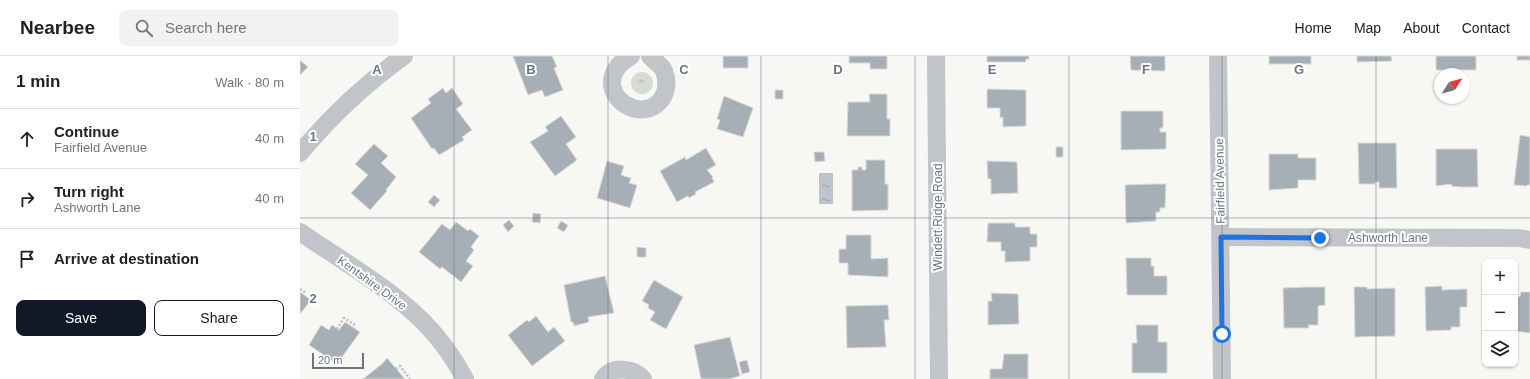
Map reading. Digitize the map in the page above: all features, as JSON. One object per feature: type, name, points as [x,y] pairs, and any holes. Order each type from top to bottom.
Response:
[{"type":"street","points":[[300,153],[355,94],[404,56]]},
{"type":"street","points":[[631,56],[616,68],[612,84],[618,100],[631,109],[640,110],[648,109],[660,100],[666,86],[664,71],[650,56]]},
{"type":"street","name":"Windett Ridge Road","points":[[936,56],[939,379]]},
{"type":"street","name":"Fairfield Avenue","points":[[1218,56],[1222,379]]},
{"type":"street","name":"Kentshire Drive","points":[[300,232],[391,294],[432,331],[449,352],[465,379]]},
{"type":"street","name":"Ashworth Lane","points":[[1221,237],[1519,238],[1530,240]]},
{"type":"street","points":[[603,379],[611,372],[618,369],[634,372],[643,379]]},
{"type":"path","points":[[300,289],[306,293]]},
{"type":"path","points":[[338,329],[344,318],[355,325]]},
{"type":"path","points":[[396,370],[400,366],[410,379]]},
{"type":"green space","points":[[642,72],[650,75],[653,83],[650,91],[642,94],[634,91],[631,83],[634,75]]},
{"type":"water","points":[[819,173],[833,173],[833,204],[819,204]]},
{"type":"building","points":[[513,56],[552,56],[557,67],[554,68],[563,90],[545,97],[542,90],[528,95]]},
{"type":"building","points":[[723,56],[748,56],[748,68],[723,68]]},
{"type":"building","points":[[849,56],[887,56],[887,69],[870,69],[870,63],[849,63]]},
{"type":"building","points":[[987,56],[1029,56],[1029,59],[1026,59],[1026,62],[987,62]]},
{"type":"building","points":[[1130,56],[1165,56],[1165,71],[1131,70]]},
{"type":"building","points":[[1269,56],[1311,56],[1311,64],[1269,64]]},
{"type":"building","points":[[1357,56],[1391,56],[1392,61],[1357,62]]},
{"type":"building","points":[[1436,56],[1476,56],[1476,70],[1470,70],[1470,68],[1436,68]]},
{"type":"building","points":[[1517,56],[1530,56],[1530,60],[1517,60]]},
{"type":"building","points":[[300,60],[308,67],[300,75]]},
{"type":"building","points":[[443,88],[446,93],[452,88],[463,104],[456,109],[472,130],[462,137],[464,140],[439,155],[434,148],[432,149],[411,118],[431,103],[428,99]]},
{"type":"building","points":[[987,89],[1026,90],[1026,126],[1003,127],[1003,117],[1000,118],[1000,108],[987,108]]},
{"type":"building","points":[[775,90],[783,90],[783,99],[775,99]]},
{"type":"building","points":[[869,94],[887,94],[887,119],[890,119],[890,136],[847,136],[848,102],[870,102]]},
{"type":"building","points":[[724,96],[753,108],[743,137],[717,129],[720,120],[717,119]]},
{"type":"building","points":[[1121,111],[1163,111],[1163,128],[1160,128],[1160,132],[1166,132],[1166,149],[1121,150]]},
{"type":"building","points":[[561,116],[576,137],[566,144],[577,160],[555,176],[530,142],[548,131],[545,127]]},
{"type":"building","points":[[1520,135],[1530,137],[1530,185],[1526,186],[1514,185]]},
{"type":"building","points":[[1358,143],[1396,143],[1397,188],[1379,188],[1379,182],[1375,182],[1375,184],[1359,184]]},
{"type":"building","points":[[374,144],[388,156],[381,163],[396,177],[386,190],[387,191],[370,210],[351,193],[368,175],[355,164]]},
{"type":"building","points":[[1056,147],[1063,147],[1063,157],[1056,157]]},
{"type":"building","points":[[706,148],[716,165],[707,170],[713,177],[714,182],[695,192],[696,194],[689,198],[688,196],[677,202],[660,171],[685,157],[686,160]]},
{"type":"building","points":[[1436,149],[1477,149],[1478,187],[1451,186],[1452,184],[1436,186]]},
{"type":"building","points":[[814,152],[824,152],[825,161],[815,162]]},
{"type":"building","points":[[1269,154],[1298,154],[1298,158],[1316,158],[1316,180],[1298,180],[1298,188],[1269,190]]},
{"type":"building","points":[[866,160],[885,160],[885,184],[888,184],[888,210],[852,211],[852,170],[858,170],[858,167],[862,167],[862,170],[866,170]]},
{"type":"building","points":[[607,161],[624,166],[621,175],[631,178],[629,183],[637,185],[630,208],[597,198]]},
{"type":"building","points":[[987,161],[1017,162],[1018,193],[991,194],[991,179],[988,179]]},
{"type":"building","points":[[1166,184],[1165,208],[1160,208],[1160,212],[1156,212],[1156,221],[1126,223],[1125,185]]},
{"type":"building","points":[[434,195],[440,200],[434,207],[428,202]]},
{"type":"building","points":[[533,213],[541,214],[540,223],[532,222]]},
{"type":"building","points":[[509,220],[514,226],[508,232],[503,225]]},
{"type":"building","points":[[561,221],[568,225],[564,232],[557,228]]},
{"type":"building","points":[[456,222],[468,231],[470,229],[479,236],[471,247],[474,250],[466,261],[473,266],[461,282],[442,267],[440,269],[419,252],[442,224],[450,230]]},
{"type":"building","points":[[988,223],[1015,223],[1015,227],[1030,227],[1030,234],[1037,234],[1037,247],[1030,247],[1030,261],[1005,262],[1005,251],[1001,251],[1001,242],[987,242]]},
{"type":"building","points":[[846,235],[871,235],[871,259],[888,258],[888,277],[848,275],[848,263],[839,263],[839,249],[846,249]]},
{"type":"building","points":[[637,247],[646,248],[646,257],[637,257]]},
{"type":"building","points":[[1126,258],[1151,258],[1151,266],[1154,266],[1154,276],[1167,276],[1167,295],[1127,295]]},
{"type":"building","points":[[605,276],[614,313],[588,317],[589,322],[574,326],[573,322],[571,322],[564,285]]},
{"type":"building","points":[[654,280],[683,297],[666,329],[650,320],[655,312],[648,308],[649,305],[642,301]]},
{"type":"building","points":[[1442,286],[1442,290],[1467,289],[1467,307],[1460,307],[1460,327],[1451,327],[1451,330],[1426,331],[1425,287]]},
{"type":"building","points":[[1325,287],[1325,305],[1318,306],[1318,325],[1308,325],[1309,328],[1284,328],[1283,288]]},
{"type":"building","points":[[1354,287],[1367,287],[1367,289],[1395,288],[1395,336],[1355,337]]},
{"type":"building","points":[[300,292],[311,300],[300,314]]},
{"type":"building","points":[[1521,292],[1530,292],[1530,333],[1518,331],[1518,297],[1520,297]]},
{"type":"building","points":[[991,293],[1018,294],[1019,324],[988,325],[988,301],[992,301]]},
{"type":"building","points":[[888,305],[889,320],[884,320],[886,347],[847,348],[846,306]]},
{"type":"building","points":[[536,316],[548,332],[554,327],[565,341],[532,366],[508,335],[527,320],[529,322]]},
{"type":"building","points":[[345,322],[360,332],[337,364],[309,345],[321,325],[329,330],[332,325],[339,330]]},
{"type":"building","points":[[1136,325],[1158,325],[1158,342],[1167,342],[1167,373],[1132,373],[1132,343],[1137,343]]},
{"type":"building","points":[[730,337],[740,376],[729,379],[701,379],[694,345]]},
{"type":"building","points":[[1004,354],[1028,354],[1028,379],[990,379],[990,369],[1002,369]]},
{"type":"building","points":[[387,358],[405,379],[363,379],[382,364]]},
{"type":"building","points":[[747,360],[750,372],[742,374],[739,362]]},
{"type":"route","points":[[1222,334],[1221,237],[1320,238]]}]
